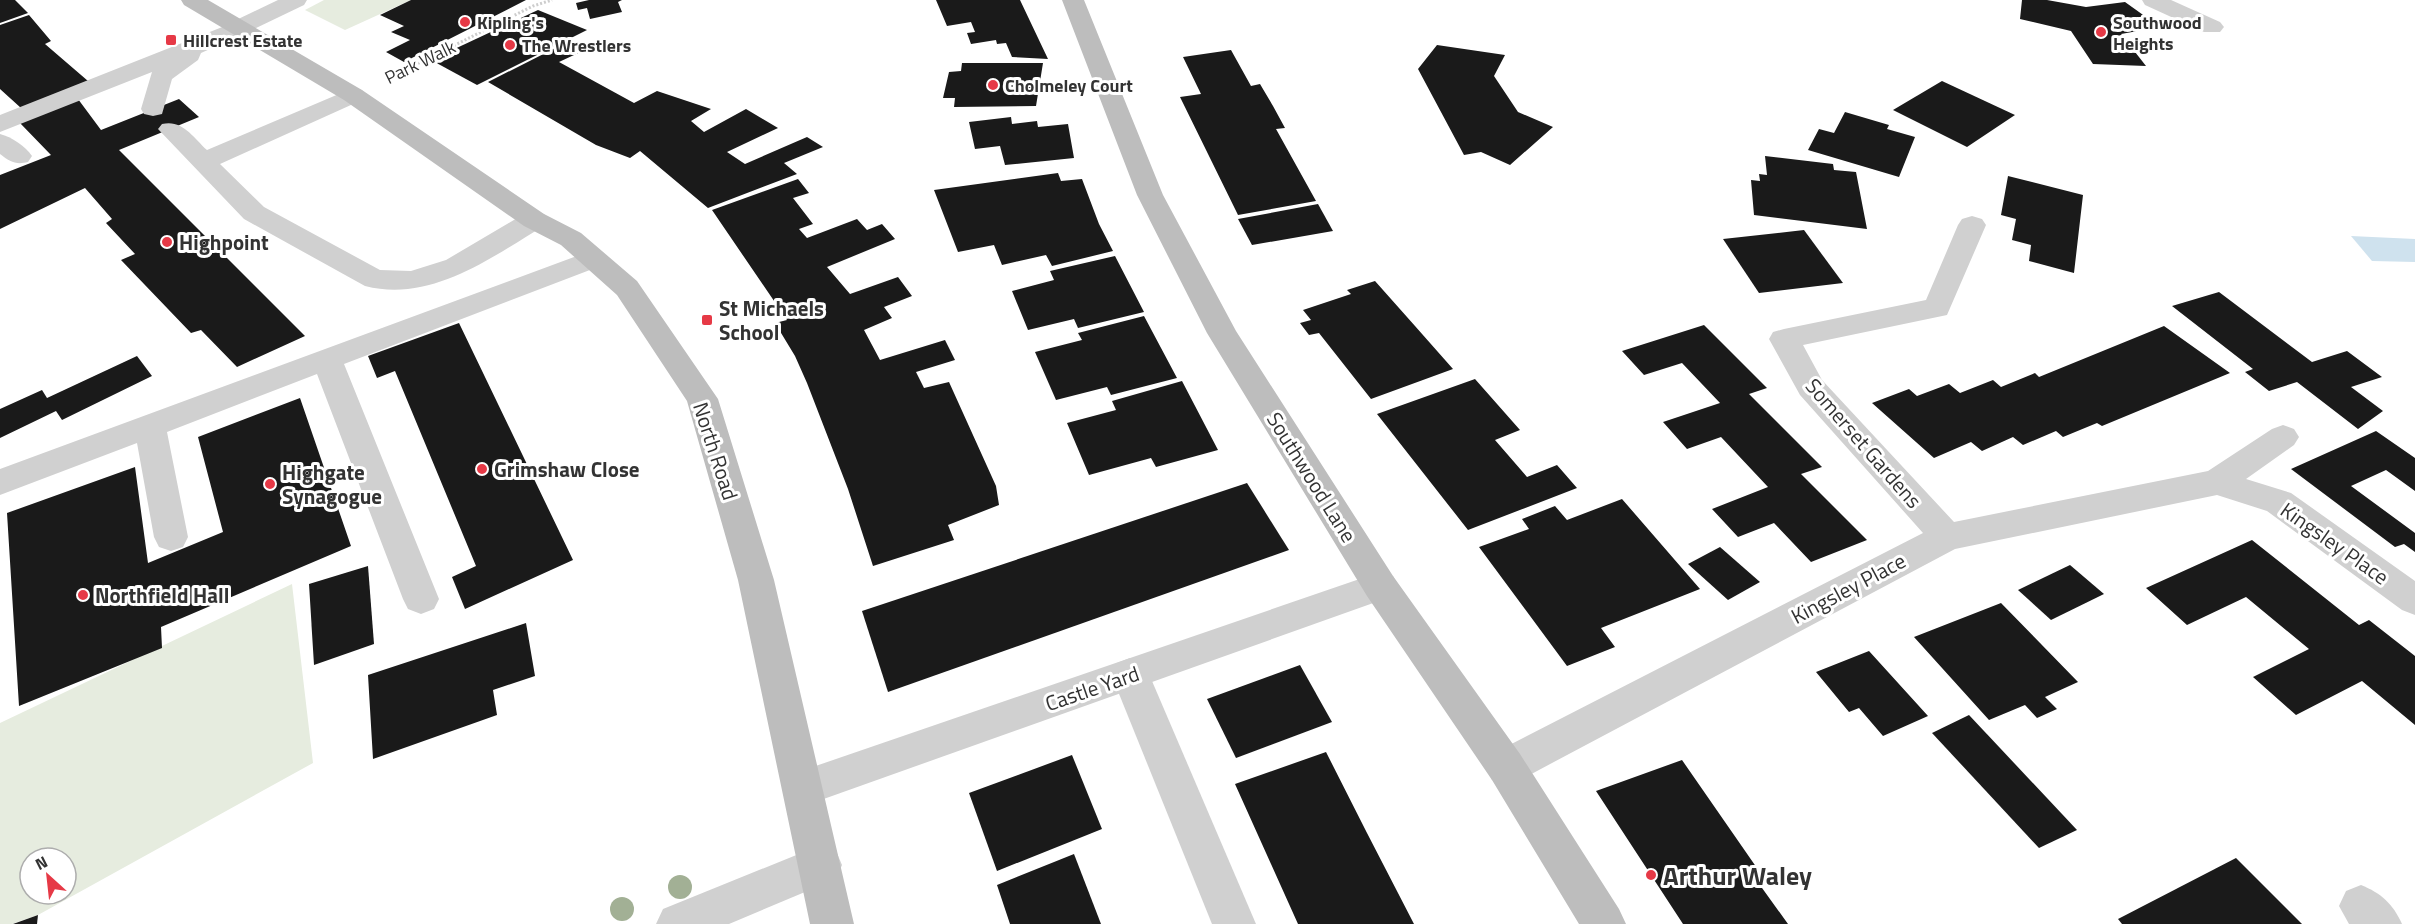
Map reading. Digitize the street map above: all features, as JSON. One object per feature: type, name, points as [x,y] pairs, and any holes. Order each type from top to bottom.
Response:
[{"type":"main road","name":"North Road","points":[[192,0],[353,95],[534,220],[571,239],[627,288],[702,399],[756,580],[804,788],[832,924]]},
{"type":"main road","name":"Southwood Lane","points":[[1073,0],[1150,195],[1222,333],[1380,586],[1506,767],[1604,924]]},
{"type":"street","points":[[0,124],[93,85],[202,45],[296,0]]},
{"type":"street","points":[[2153,0],[2212,27]]},
{"type":"street","points":[[202,45],[161,76],[162,119],[254,213],[375,279],[412,280],[456,266],[534,220]]},
{"type":"street","points":[[202,162],[353,95]]},
{"type":"street","name":"Somerset Gardens","points":[[1947,537],[1811,387],[1784,339],[1937,308],[1972,225]]},
{"type":"street","points":[[0,482],[593,259]]},
{"type":"street","points":[[327,359],[421,599]]},
{"type":"street","points":[[150,426],[171,537]]},
{"type":"street","name":"Kingsley Place","points":[[1506,767],[1947,537],[2217,482],[2283,437]]},
{"type":"street","name":"Kingsley Place","points":[[2217,482],[2279,502],[2415,600]]},
{"type":"street","name":"Castle Yard","points":[[804,788],[1380,586]]},
{"type":"street","points":[[1130,674],[1234,924]]},
{"type":"street","points":[[678,924],[821,865]]},
{"type":"path","name":"Park Walk","points":[[353,95],[533,6],[552,0]]},
{"type":"shaded area","points":[[324,0],[411,0],[345,30],[305,10]]},
{"type":"shaded area","points":[[292,584],[313,763],[78,893],[78,846],[18,846],[18,906],[54,906],[38,915],[12,924],[0,924],[0,723]]},
{"type":"water","points":[[2351,236],[2415,239],[2415,262],[2372,261]]},
{"type":"building","points":[[0,0],[15,0],[28,13],[0,23]]},
{"type":"building","points":[[411,0],[526,0],[404,62],[386,52],[410,40],[391,32],[404,26],[380,15]]},
{"type":"building","points":[[589,0],[622,0],[618,2],[622,12],[590,19],[587,8],[578,10],[576,3]]},
{"type":"building","points":[[936,0],[1020,0],[1048,59],[1012,57],[1006,43],[997,44],[996,40],[971,44],[967,33],[975,32],[971,22],[947,26]]},
{"type":"building","name":"Southwood Heights","points":[[2022,0],[2047,0],[2086,7],[2125,2],[2160,27],[2121,34],[2146,66],[2093,64],[2071,31],[2020,19]]},
{"type":"building","name":"The Wrestlers","points":[[538,10],[587,30],[477,85],[431,60]]},
{"type":"building","points":[[29,15],[51,41],[45,44],[88,81],[21,108],[0,89],[0,25]]},
{"type":"building","points":[[571,40],[589,48],[559,62],[634,103],[657,91],[711,109],[691,121],[704,132],[746,109],[778,128],[727,152],[745,164],[807,137],[823,147],[784,163],[797,174],[708,208],[640,151],[630,158],[596,145],[488,82]]},
{"type":"building","points":[[1437,45],[1505,55],[1494,76],[1518,112],[1553,127],[1510,165],[1481,152],[1464,155],[1418,69]]},
{"type":"building","points":[[1231,50],[1251,86],[1260,84],[1273,106],[1285,128],[1276,129],[1316,201],[1238,215],[1180,97],[1201,94],[1183,57]]},
{"type":"building","name":"Cholmeley Court","points":[[962,63],[1043,63],[1036,106],[954,107],[955,98],[943,98],[949,72],[961,71]]},
{"type":"building","points":[[1942,81],[2015,115],[1967,147],[1893,110]]},
{"type":"building","name":"Highpoint","points":[[78,99],[101,130],[179,99],[199,117],[119,150],[305,336],[237,367],[201,330],[191,333],[121,260],[135,254],[106,223],[112,219],[85,188],[0,229],[0,175],[51,155],[19,122]]},
{"type":"building","points":[[1845,112],[1889,125],[1887,129],[1915,137],[1899,177],[1808,150],[1819,129],[1834,133]]},
{"type":"building","points":[[1011,117],[1012,124],[1037,121],[1038,127],[1068,124],[1074,158],[1005,165],[1000,146],[975,149],[969,122]]},
{"type":"building","points":[[1765,156],[1833,164],[1834,170],[1856,172],[1867,229],[1754,215],[1751,180],[1760,181],[1759,174],[1767,175]]},
{"type":"building","points":[[1058,173],[1061,181],[1082,179],[1099,224],[1113,251],[1052,266],[1046,255],[1002,265],[994,245],[958,252],[934,190]]},
{"type":"building","points":[[2008,176],[2083,195],[2074,273],[2029,261],[2031,245],[2012,240],[2016,219],[2001,215]]},
{"type":"building","points":[[798,179],[809,193],[793,198],[813,224],[799,229],[807,238],[857,219],[867,230],[882,224],[895,239],[827,267],[850,294],[898,277],[912,296],[884,307],[892,318],[864,330],[880,360],[945,340],[955,360],[916,372],[924,388],[949,382],[996,486],[999,505],[948,525],[954,540],[873,566],[848,489],[807,383],[795,356],[775,323],[787,320],[712,210]]},
{"type":"building","points":[[1318,204],[1333,231],[1252,245],[1238,219]]},
{"type":"building","points":[[1804,230],[1843,283],[1759,293],[1723,239]]},
{"type":"building","points":[[1115,256],[1144,312],[1078,328],[1074,319],[1028,330],[1012,291],[1054,280],[1050,271]]},
{"type":"building","points":[[1375,281],[1453,369],[1371,399],[1319,333],[1309,335],[1300,323],[1311,320],[1303,310],[1351,294],[1347,290]]},
{"type":"building","points":[[2219,292],[2312,362],[2347,351],[2382,377],[2351,387],[2383,411],[2358,429],[2297,382],[2269,391],[2245,372],[2253,369],[2172,306]]},
{"type":"building","points":[[1144,316],[1177,378],[1111,395],[1107,387],[1056,400],[1035,352],[1082,340],[1078,333]]},
{"type":"building","name":"Grimshaw Close","points":[[459,323],[573,560],[465,609],[452,577],[476,566],[395,371],[377,378],[368,356]]},
{"type":"building","points":[[1704,325],[1767,388],[1749,394],[1822,467],[1801,474],[1867,540],[1811,562],[1774,523],[1738,537],[1712,509],[1768,487],[1721,437],[1687,449],[1663,422],[1720,403],[1682,363],[1644,375],[1622,351]]},
{"type":"building","points":[[2164,326],[2230,373],[2102,426],[2097,423],[2063,437],[2056,431],[2023,445],[2013,437],[1982,451],[1971,442],[1934,458],[1872,403],[1909,389],[1917,396],[1949,384],[1960,393],[1993,380],[2001,387],[2035,373],[2039,377]]},
{"type":"building","points":[[137,356],[152,376],[62,420],[56,411],[0,438],[0,409],[42,390],[47,398]]},
{"type":"building","points":[[1475,379],[1520,430],[1495,440],[1527,477],[1557,465],[1577,488],[1468,530],[1377,414]]},
{"type":"building","points":[[1182,381],[1218,450],[1156,467],[1151,458],[1089,475],[1067,423],[1116,410],[1112,401]]},
{"type":"building","points":[[300,398],[351,546],[161,627],[162,648],[19,706],[7,513],[135,467],[148,563],[223,532],[198,437]]},
{"type":"building","points":[[2376,431],[2415,458],[2415,491],[2386,470],[2351,486],[2415,533],[2415,552],[2404,544],[2395,547],[2291,469]]},
{"type":"building","points":[[1247,483],[1289,550],[888,692],[862,611]]},
{"type":"building","points":[[1622,499],[1700,589],[1601,628],[1615,647],[1567,666],[1479,547],[1529,529],[1522,519],[1555,506],[1567,520]]},
{"type":"building","points":[[2252,540],[2359,625],[2369,620],[2415,656],[2415,725],[2362,681],[2296,715],[2253,677],[2309,649],[2246,597],[2187,625],[2146,588]]},
{"type":"building","points":[[1720,547],[1760,582],[1728,600],[1688,564]]},
{"type":"building","points":[[2070,565],[2104,594],[2051,620],[2018,590]]},
{"type":"building","points":[[368,566],[374,644],[314,665],[309,584]]},
{"type":"building","points":[[2001,603],[2078,682],[2045,697],[2057,709],[2037,718],[2025,705],[1989,720],[1914,637]]},
{"type":"building","points":[[526,623],[535,676],[493,690],[497,715],[373,759],[368,675]]},
{"type":"building","points":[[1869,651],[1928,716],[1883,736],[1859,708],[1849,712],[1816,672]]},
{"type":"building","points":[[1300,665],[1332,722],[1236,758],[1207,699]]},
{"type":"building","points":[[1969,715],[2077,830],[2039,848],[1932,733]]},
{"type":"building","points":[[1326,752],[1414,924],[1298,924],[1235,784]]},
{"type":"building","points":[[1072,755],[1102,829],[997,871],[969,793]]},
{"type":"building","points":[[1682,760],[1759,871],[1752,874],[1788,924],[1683,924],[1596,791]]},
{"type":"building","points":[[1074,854],[1101,924],[1010,924],[997,885]]},
{"type":"building","points":[[2236,858],[2302,924],[2122,924],[2118,919]]},
{"type":"building","points":[[38,915],[37,924],[13,924]]},
{"type":"place","name":"Kipling's","points":[[465,22]]},
{"type":"place","name":"Southwood Heights","points":[[2101,32]]},
{"type":"place","name":"Hillcrest Estate","points":[[171,40]]},
{"type":"place","name":"The Wrestlers","points":[[510,45]]},
{"type":"place","name":"Cholmeley Court","points":[[993,85]]},
{"type":"place","name":"Highpoint","points":[[167,242]]},
{"type":"place","name":"St Michaels School","points":[[707,320]]},
{"type":"place","name":"Grimshaw Close","points":[[482,469]]},
{"type":"place","name":"Highgate Synagogue","points":[[270,484]]},
{"type":"place","name":"Northfield Hall","points":[[83,595]]},
{"type":"place","name":"Arthur Waley","points":[[1651,875]]}]
